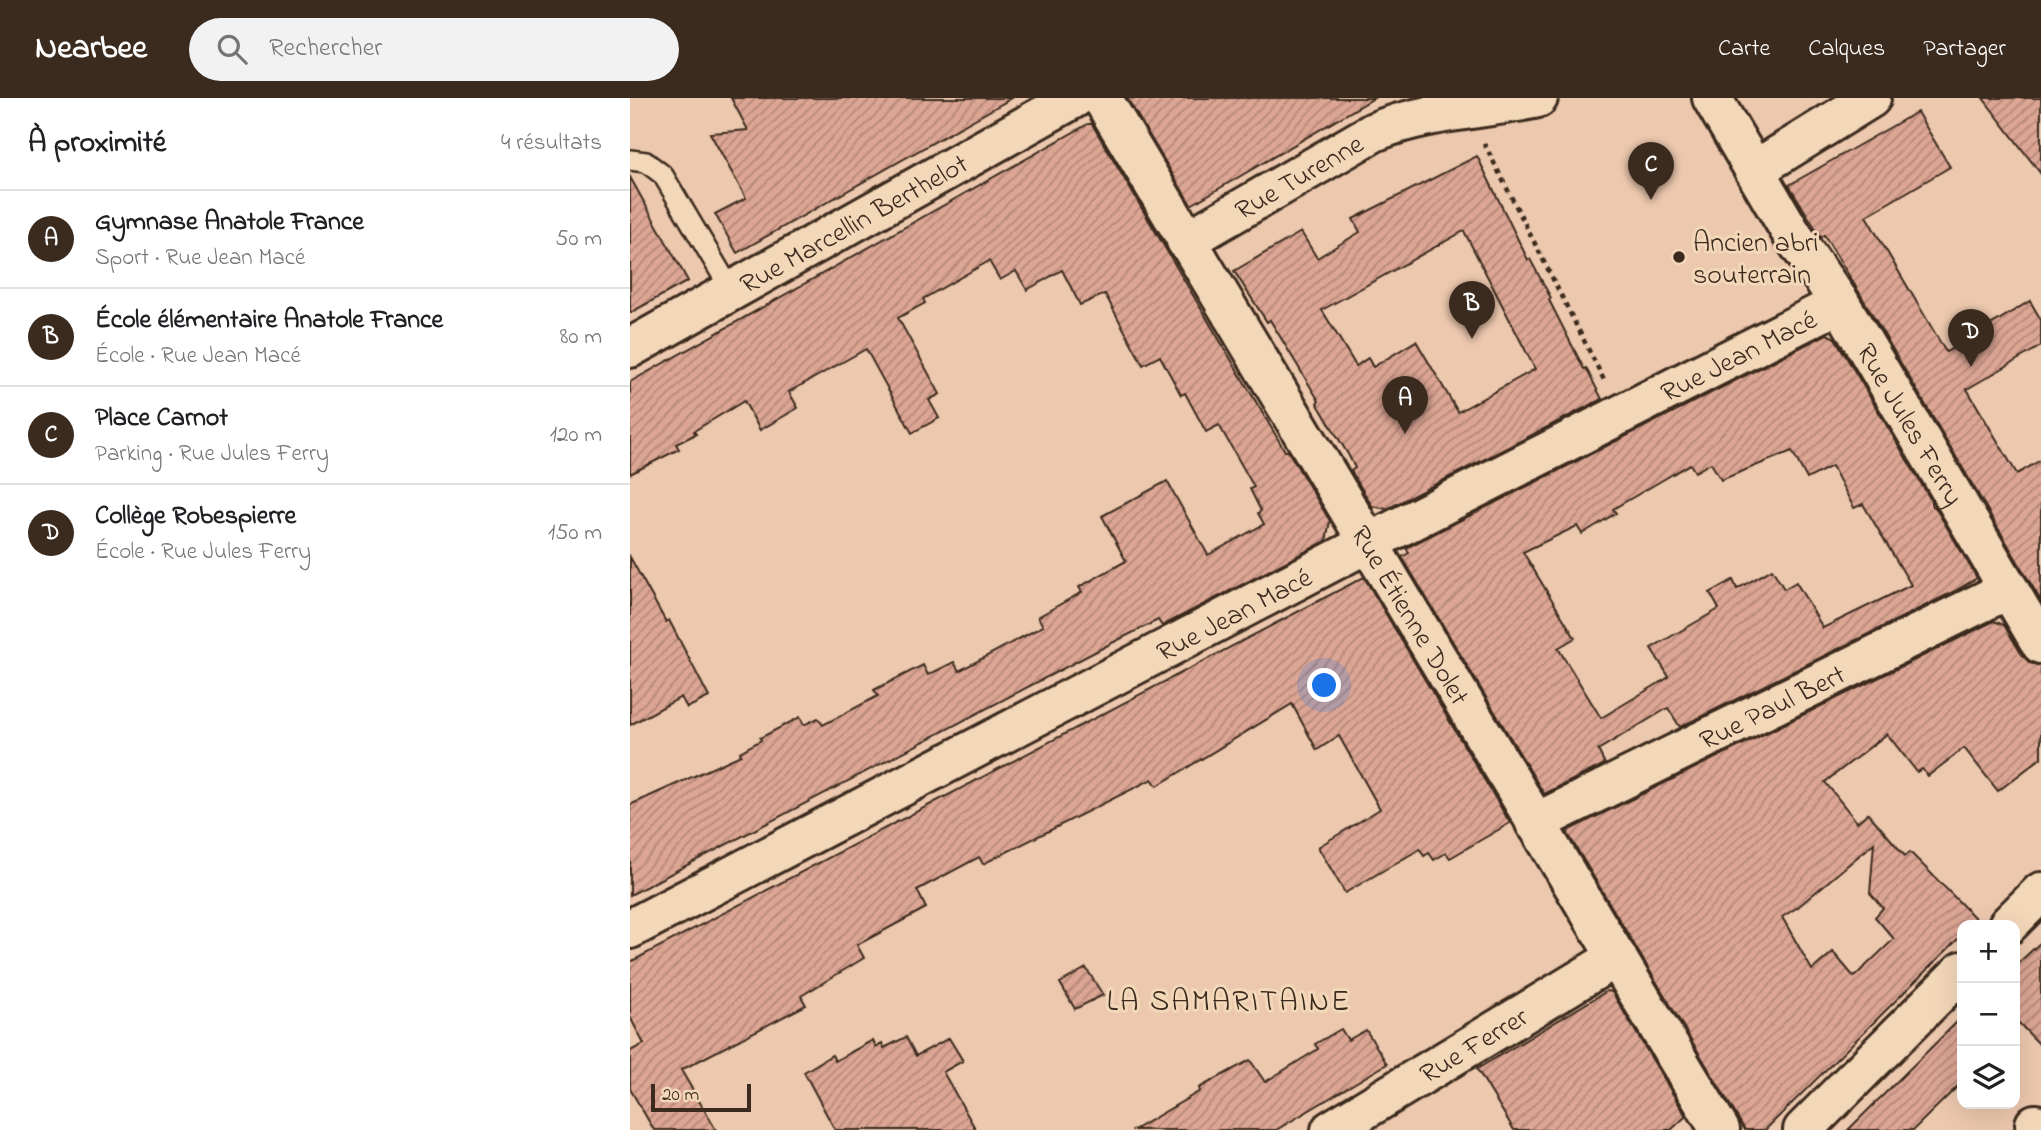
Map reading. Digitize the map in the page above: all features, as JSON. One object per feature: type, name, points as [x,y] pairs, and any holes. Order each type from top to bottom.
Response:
[{"type":"street","name":"Rue Marcellin Berthelot","points":[[630,348],[1075,98]]},
{"type":"street","name":"Rue Étienne Dolet","points":[[1102,98],[1720,1130]]},
{"type":"street","name":"Rue Turenne","points":[[1186,241],[1374,132],[1421,116],[1538,98]]},
{"type":"street","name":"Rue Jules Ferry","points":[[1712,98],[1793,236],[1840,303],[2041,643]]},
{"type":"street","points":[[1755,170],[1871,98]]},
{"type":"street","name":"Rue Jean Macé","points":[[630,929],[1368,543],[1840,303]]},
{"type":"street","name":"Rue Paul Bert","points":[[1535,823],[2009,589]]},
{"type":"street","points":[[2013,920],[2041,892]]},
{"type":"street","name":"Rue Ferrer","points":[[1331,1130],[1617,957]]},
{"type":"street","points":[[1803,1130],[1957,976]]},
{"type":"lane","points":[[630,160],[646,162],[663,175],[732,290]]},
{"type":"path","points":[[1467,109],[1622,414]]},
{"type":"building","points":[[731,98],[1012,98],[737,253],[715,214],[746,198],[710,133],[748,130]]},
{"type":"building","points":[[1127,98],[1374,98],[1191,205]]},
{"type":"building","points":[[1983,98],[2041,98],[2041,174]]},
{"type":"building","points":[[1917,112],[1950,167],[1866,216],[1946,352],[2030,301],[2041,320],[2041,346],[1967,389],[2017,474],[2041,460],[2041,601],[1859,292],[1789,185]]},
{"type":"building","points":[[1092,124],[1285,451],[1288,451],[1330,521],[1326,541],[1162,626],[1158,620],[1110,644],[630,895],[630,805],[741,755],[740,752],[761,740],[760,738],[800,717],[804,725],[818,718],[823,725],[878,696],[874,690],[923,665],[928,675],[954,662],[959,671],[1043,626],[1038,617],[1082,592],[1079,587],[1126,561],[1102,516],[1167,481],[1208,555],[1264,524],[1250,489],[1254,487],[1219,425],[1206,432],[1185,393],[1181,395],[1160,356],[1143,365],[1105,294],[1080,305],[1062,270],[1027,290],[1016,271],[1000,280],[989,261],[923,299],[925,303],[898,318],[940,394],[929,400],[939,418],[912,433],[866,349],[789,392],[798,408],[760,430],[744,401],[694,431],[696,434],[676,444],[679,449],[630,474],[630,382]]},
{"type":"building","points":[[1477,156],[1528,260],[1530,259],[1551,298],[1549,300],[1584,369],[1586,368],[1602,399],[1387,509],[1372,506],[1351,471],[1355,468],[1317,403],[1319,401],[1270,320],[1267,322],[1234,271],[1301,232],[1317,258],[1360,232],[1353,219]],"holes":[[[1464,231],[1535,369],[1458,412],[1416,341],[1373,367],[1368,358],[1356,366],[1322,310]]]},
{"type":"building","points":[[630,177],[688,281],[630,313]]},
{"type":"building","points":[[1827,334],[1835,338],[1977,578],[1680,727],[1668,708],[1598,750],[1605,764],[1544,794],[1402,557],[1409,553],[1406,548]],"holes":[[[1792,451],[1807,479],[1832,466],[1854,508],[1863,504],[1911,585],[1823,628],[1796,582],[1784,589],[1772,569],[1737,589],[1733,580],[1710,593],[1719,609],[1651,648],[1669,677],[1601,718],[1558,648],[1575,638],[1523,552],[1577,526],[1582,534],[1616,513],[1613,509],[1690,464],[1695,472],[1711,463],[1721,480]]]},
{"type":"building","points":[[630,557],[666,622],[669,620],[709,697],[687,708],[681,697],[630,725]]},
{"type":"building","points":[[1364,577],[1510,823],[1450,858],[1446,853],[1434,860],[1429,853],[1424,856],[1420,849],[1345,893],[1318,847],[1380,809],[1339,736],[1317,750],[1292,704],[1157,786],[1152,779],[983,864],[979,857],[917,890],[926,908],[857,945],[864,958],[801,996],[806,1005],[681,1070],[716,1130],[654,1130],[630,1089],[630,1051],[644,1044],[630,1017],[630,962]]},
{"type":"building","points":[[1994,621],[2004,625],[2030,663],[2041,666],[2041,758],[1998,791],[1964,748],[1928,776],[1922,769],[1917,772],[1887,734],[1825,782],[1857,822],[1868,813],[1905,856],[1910,852],[1977,920],[1957,920],[1957,940],[1765,1130],[1745,1130],[1568,834],[1569,830]],"holes":[[[1874,843],[1870,893],[1883,908],[1875,917],[1894,939],[1854,977],[1833,952],[1812,970],[1782,917],[1798,907]]]},
{"type":"building","points":[[2041,942],[2041,1046],[2020,1024],[2020,961]]},
{"type":"building","points":[[1086,968],[1103,995],[1075,1009],[1060,983]]},
{"type":"building","points":[[1607,991],[1612,992],[1686,1116],[1671,1130],[1514,1130],[1477,1069]]},
{"type":"building","points":[[1957,1022],[1957,1087],[1913,1130],[1848,1130]]},
{"type":"building","points":[[1341,1029],[1348,1040],[1366,1030],[1387,1064],[1276,1130],[1134,1130],[1200,1091],[1199,1088],[1250,1060],[1265,1082],[1318,1049],[1315,1044]]},
{"type":"building","points":[[906,1037],[916,1056],[949,1038],[963,1061],[943,1072],[976,1130],[835,1130],[804,1072],[832,1055],[835,1061],[873,1040],[876,1047],[882,1043],[884,1048]]},
{"type":"place","name":"Place Carnot","points":[[1651,200]]},
{"type":"place","name":"Ancien abri souterrain","points":[[1679,257]]},
{"type":"place","name":"École élémentaire Anatole France","points":[[1472,339]]},
{"type":"place","name":"Collège Robespierre","points":[[1971,367]]},
{"type":"place","name":"Gymnase Anatole France","points":[[1405,434]]},
{"type":"district","name":"LA SAMARITAINE","points":[[1229,1000]]}]
